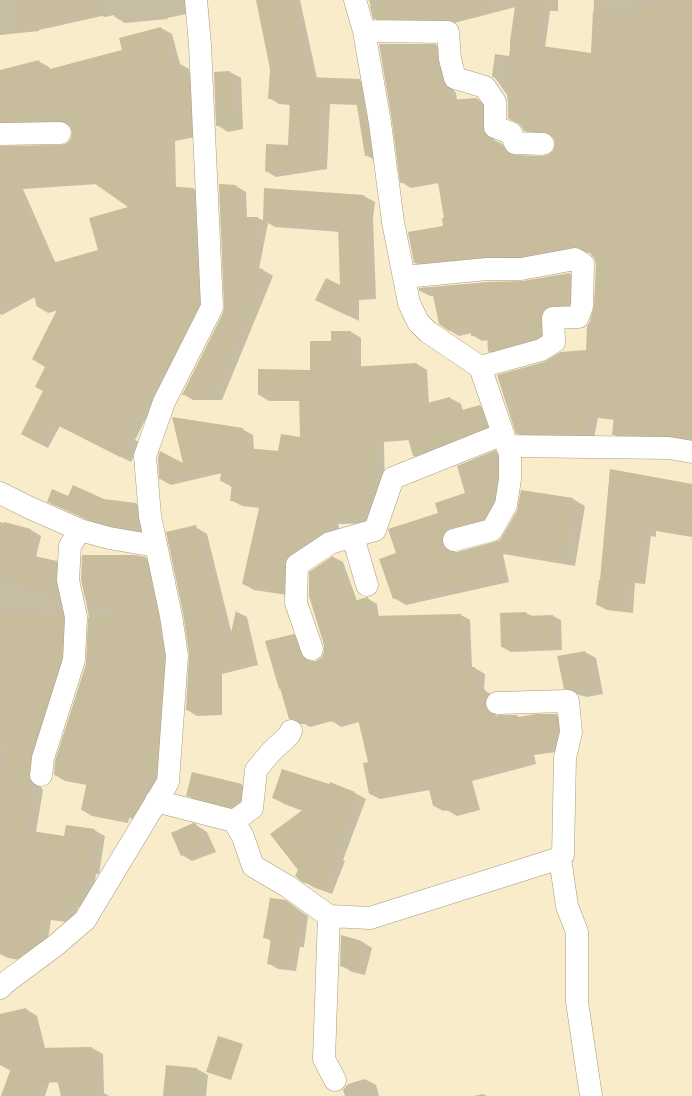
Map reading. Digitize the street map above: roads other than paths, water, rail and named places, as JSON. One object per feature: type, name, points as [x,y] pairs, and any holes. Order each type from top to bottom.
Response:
[{"type":"street","points":[[0,988],[56,945],[85,920],[168,782],[177,656],[171,616],[150,516],[145,456],[164,402],[212,307],[209,213],[203,126],[200,44],[196,0]]},
{"type":"street","points":[[355,0],[364,31],[380,123],[393,222],[409,303],[418,322],[428,332],[480,367],[510,454],[506,505],[492,530],[454,540]]},
{"type":"street","points":[[364,31],[448,32],[450,59],[455,78],[485,87],[495,102],[495,127],[511,133],[515,143],[543,144]]},
{"type":"street","points":[[0,134],[60,133]]},
{"type":"street","points":[[404,276],[487,269],[520,269],[575,259],[583,264],[582,306],[578,317],[553,318],[554,342],[541,350],[480,367]]},
{"type":"street","points":[[312,649],[296,603],[296,565],[330,543],[375,530],[393,478],[505,440],[669,448],[692,452]]},
{"type":"street","points":[[0,493],[80,530],[109,538],[156,546]]},
{"type":"street","points":[[41,775],[43,758],[74,660],[76,617],[68,580],[70,546],[80,530]]},
{"type":"street","points":[[353,537],[367,585]]},
{"type":"street","points":[[497,703],[568,701],[571,732],[565,758],[562,855],[560,858],[567,906],[578,932],[577,1002],[591,1096]]},
{"type":"street","points":[[234,821],[252,808],[256,770],[271,752],[290,735],[291,731]]},
{"type":"street","points":[[156,801],[234,821],[243,837],[252,866],[287,886],[329,916],[370,918],[560,858]]},
{"type":"street","points":[[329,916],[324,1059],[335,1080]]}]
